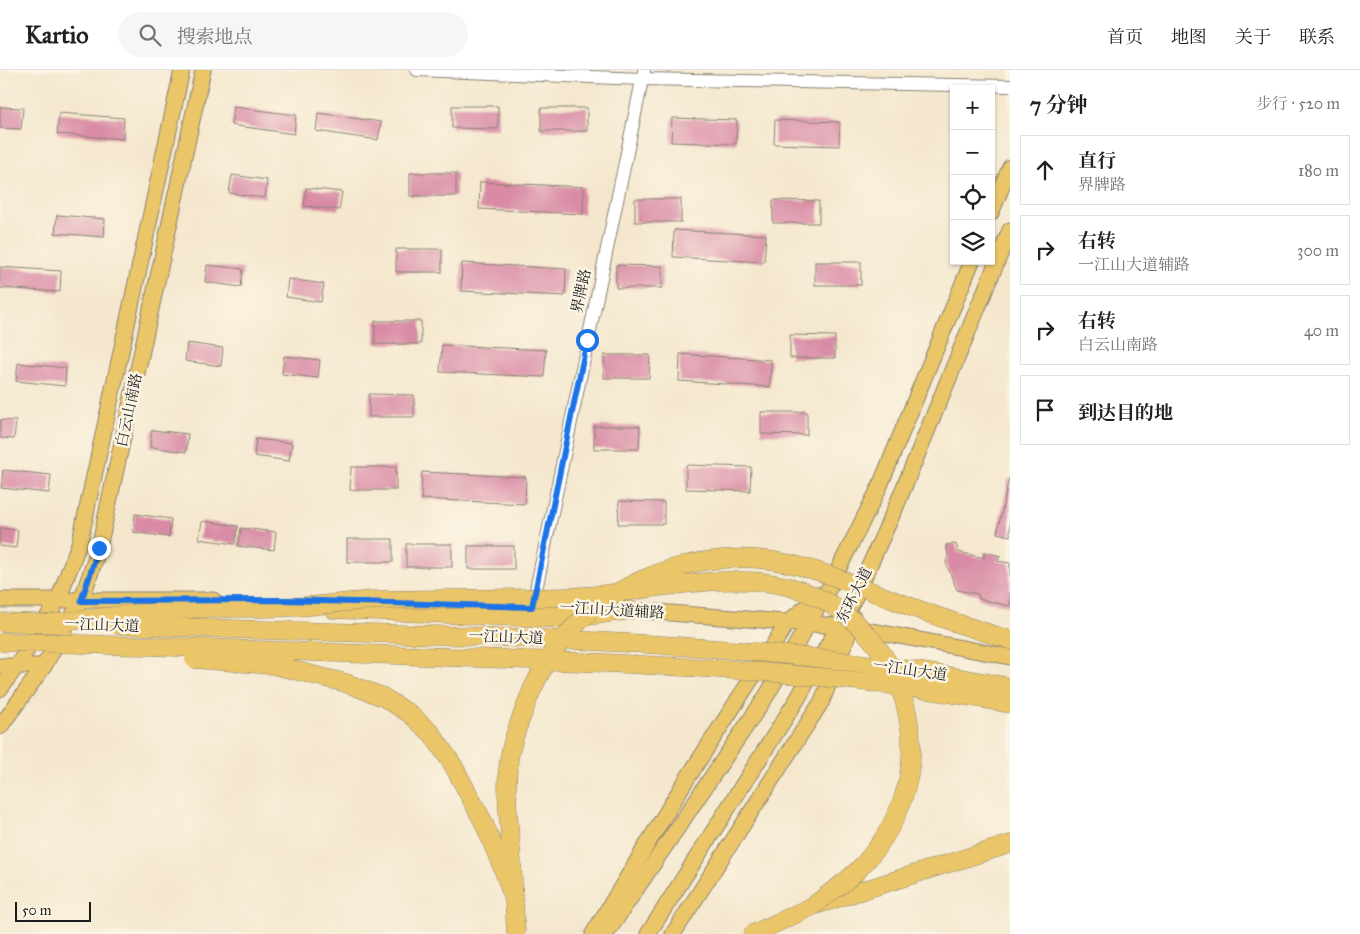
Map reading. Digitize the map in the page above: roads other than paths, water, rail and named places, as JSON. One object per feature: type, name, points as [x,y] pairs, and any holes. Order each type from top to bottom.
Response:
[{"type":"highway","points":[[516,934],[507,781],[514,736],[533,687],[552,655],[570,630],[603,602],[640,581],[674,568],[710,560],[739,558],[786,563],[832,576],[903,604],[1010,640]]},
{"type":"highway","points":[[52,623],[174,610],[295,607],[370,600],[582,596],[689,584],[725,582],[762,582],[789,587],[831,605],[862,628],[873,640],[888,661],[906,704],[910,725],[911,754],[907,787],[902,804],[888,832],[858,870],[813,906]]},
{"type":"highway","points":[[295,607],[565,619],[632,610]]},
{"type":"highway","name":"一江山大道","points":[[0,622],[599,641],[742,651],[862,663],[964,678],[1010,687]]},
{"type":"highway","points":[[6,642],[273,665],[346,684],[383,698],[410,714],[432,734],[453,765],[483,821],[514,901]]},
{"type":"highway","name":"一江山大道","points":[[6,642],[576,662],[741,670],[861,681],[963,695],[1010,704]]},
{"type":"highway","points":[[753,934],[813,906],[1010,844]]},
{"type":"main road","name":"白云山南路","points":[[0,689],[17,666],[58,600],[80,541],[182,70]]},
{"type":"main road","name":"白云山南路","points":[[0,727],[44,666],[81,601],[99,548],[203,70]]},
{"type":"main road","points":[[995,203],[1010,167]]},
{"type":"main road","name":"东环大道","points":[[648,934],[845,626],[856,595],[895,508],[1010,230]]},
{"type":"main road","name":"东环大道","points":[[606,934],[767,695],[829,588],[879,488],[970,265]]},
{"type":"main road","points":[[593,934],[788,622],[829,588]]},
{"type":"main road","name":"一江山大道辅路","points":[[0,600],[284,600],[632,610],[845,626],[1010,657]]},
{"type":"main road","points":[[673,934],[822,701],[845,626]]},
{"type":"main road","points":[[0,666],[44,666]]},
{"type":"street","points":[[417,70],[643,74],[1010,86]]},
{"type":"street","name":"界牌路","points":[[532,607],[643,74]]}]
